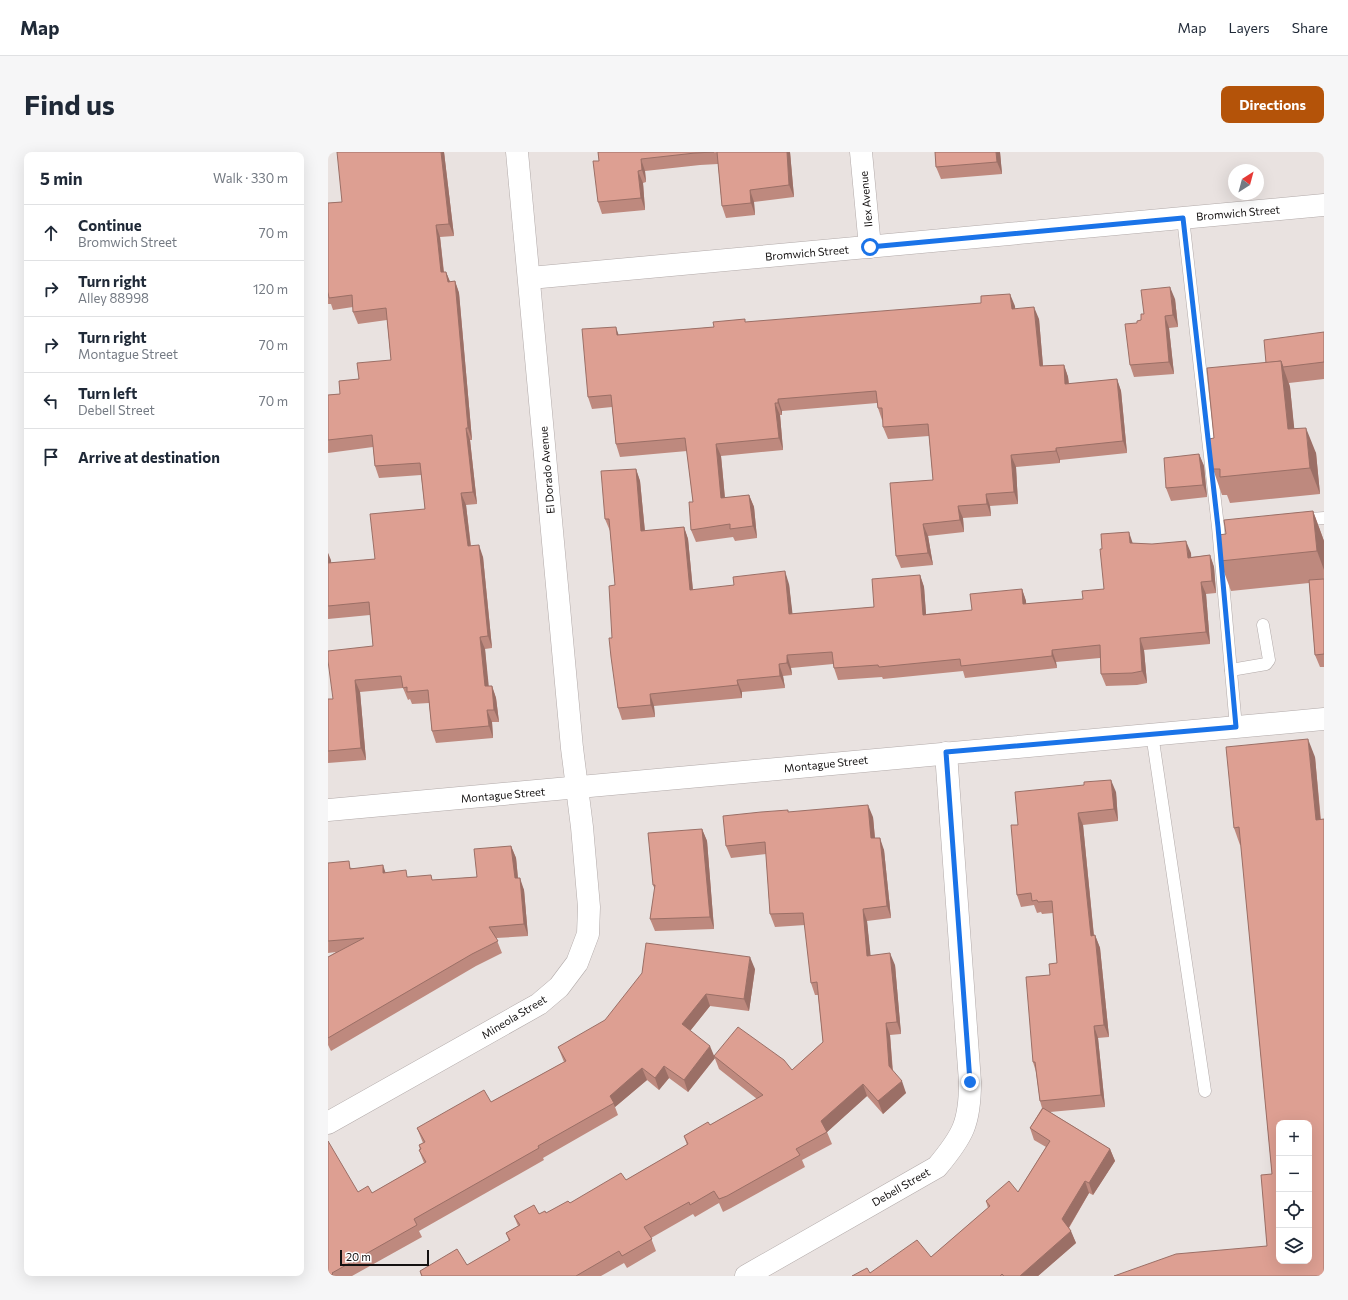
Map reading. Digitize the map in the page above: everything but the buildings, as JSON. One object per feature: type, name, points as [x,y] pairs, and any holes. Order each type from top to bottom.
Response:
[{"type":"street","name":"El Dorado Avenue","points":[[518,152],[577,789]]},
{"type":"street","name":"Ilex Avenue","points":[[861,152],[870,247]]},
{"type":"street","name":"Bromwich Street","points":[[530,278],[1324,205]]},
{"type":"street","name":"Montague Street","points":[[328,810],[577,789],[946,752],[1324,719]]},
{"type":"street","name":"Debell Street","points":[[746,1276],[937,1167],[952,1148],[965,1127],[970,1105],[970,1082],[946,752]]},
{"type":"street","name":"Mineola Street","points":[[328,1122],[539,1004],[559,987],[573,969],[577,963],[588,934],[589,907],[577,789]]},
{"type":"lane","points":[[1183,218],[1218,527],[1236,727]]},
{"type":"lane","points":[[1286,521],[1324,518]]},
{"type":"lane","points":[[1218,527],[1233,526]]},
{"type":"lane","points":[[1231,670],[1266,664],[1269,660],[1263,625]]},
{"type":"lane","points":[[1152,734],[1205,1091]]},
{"type":"route","points":[[870,247],[1183,218],[1218,527],[1236,727],[946,752],[970,1082]]}]
